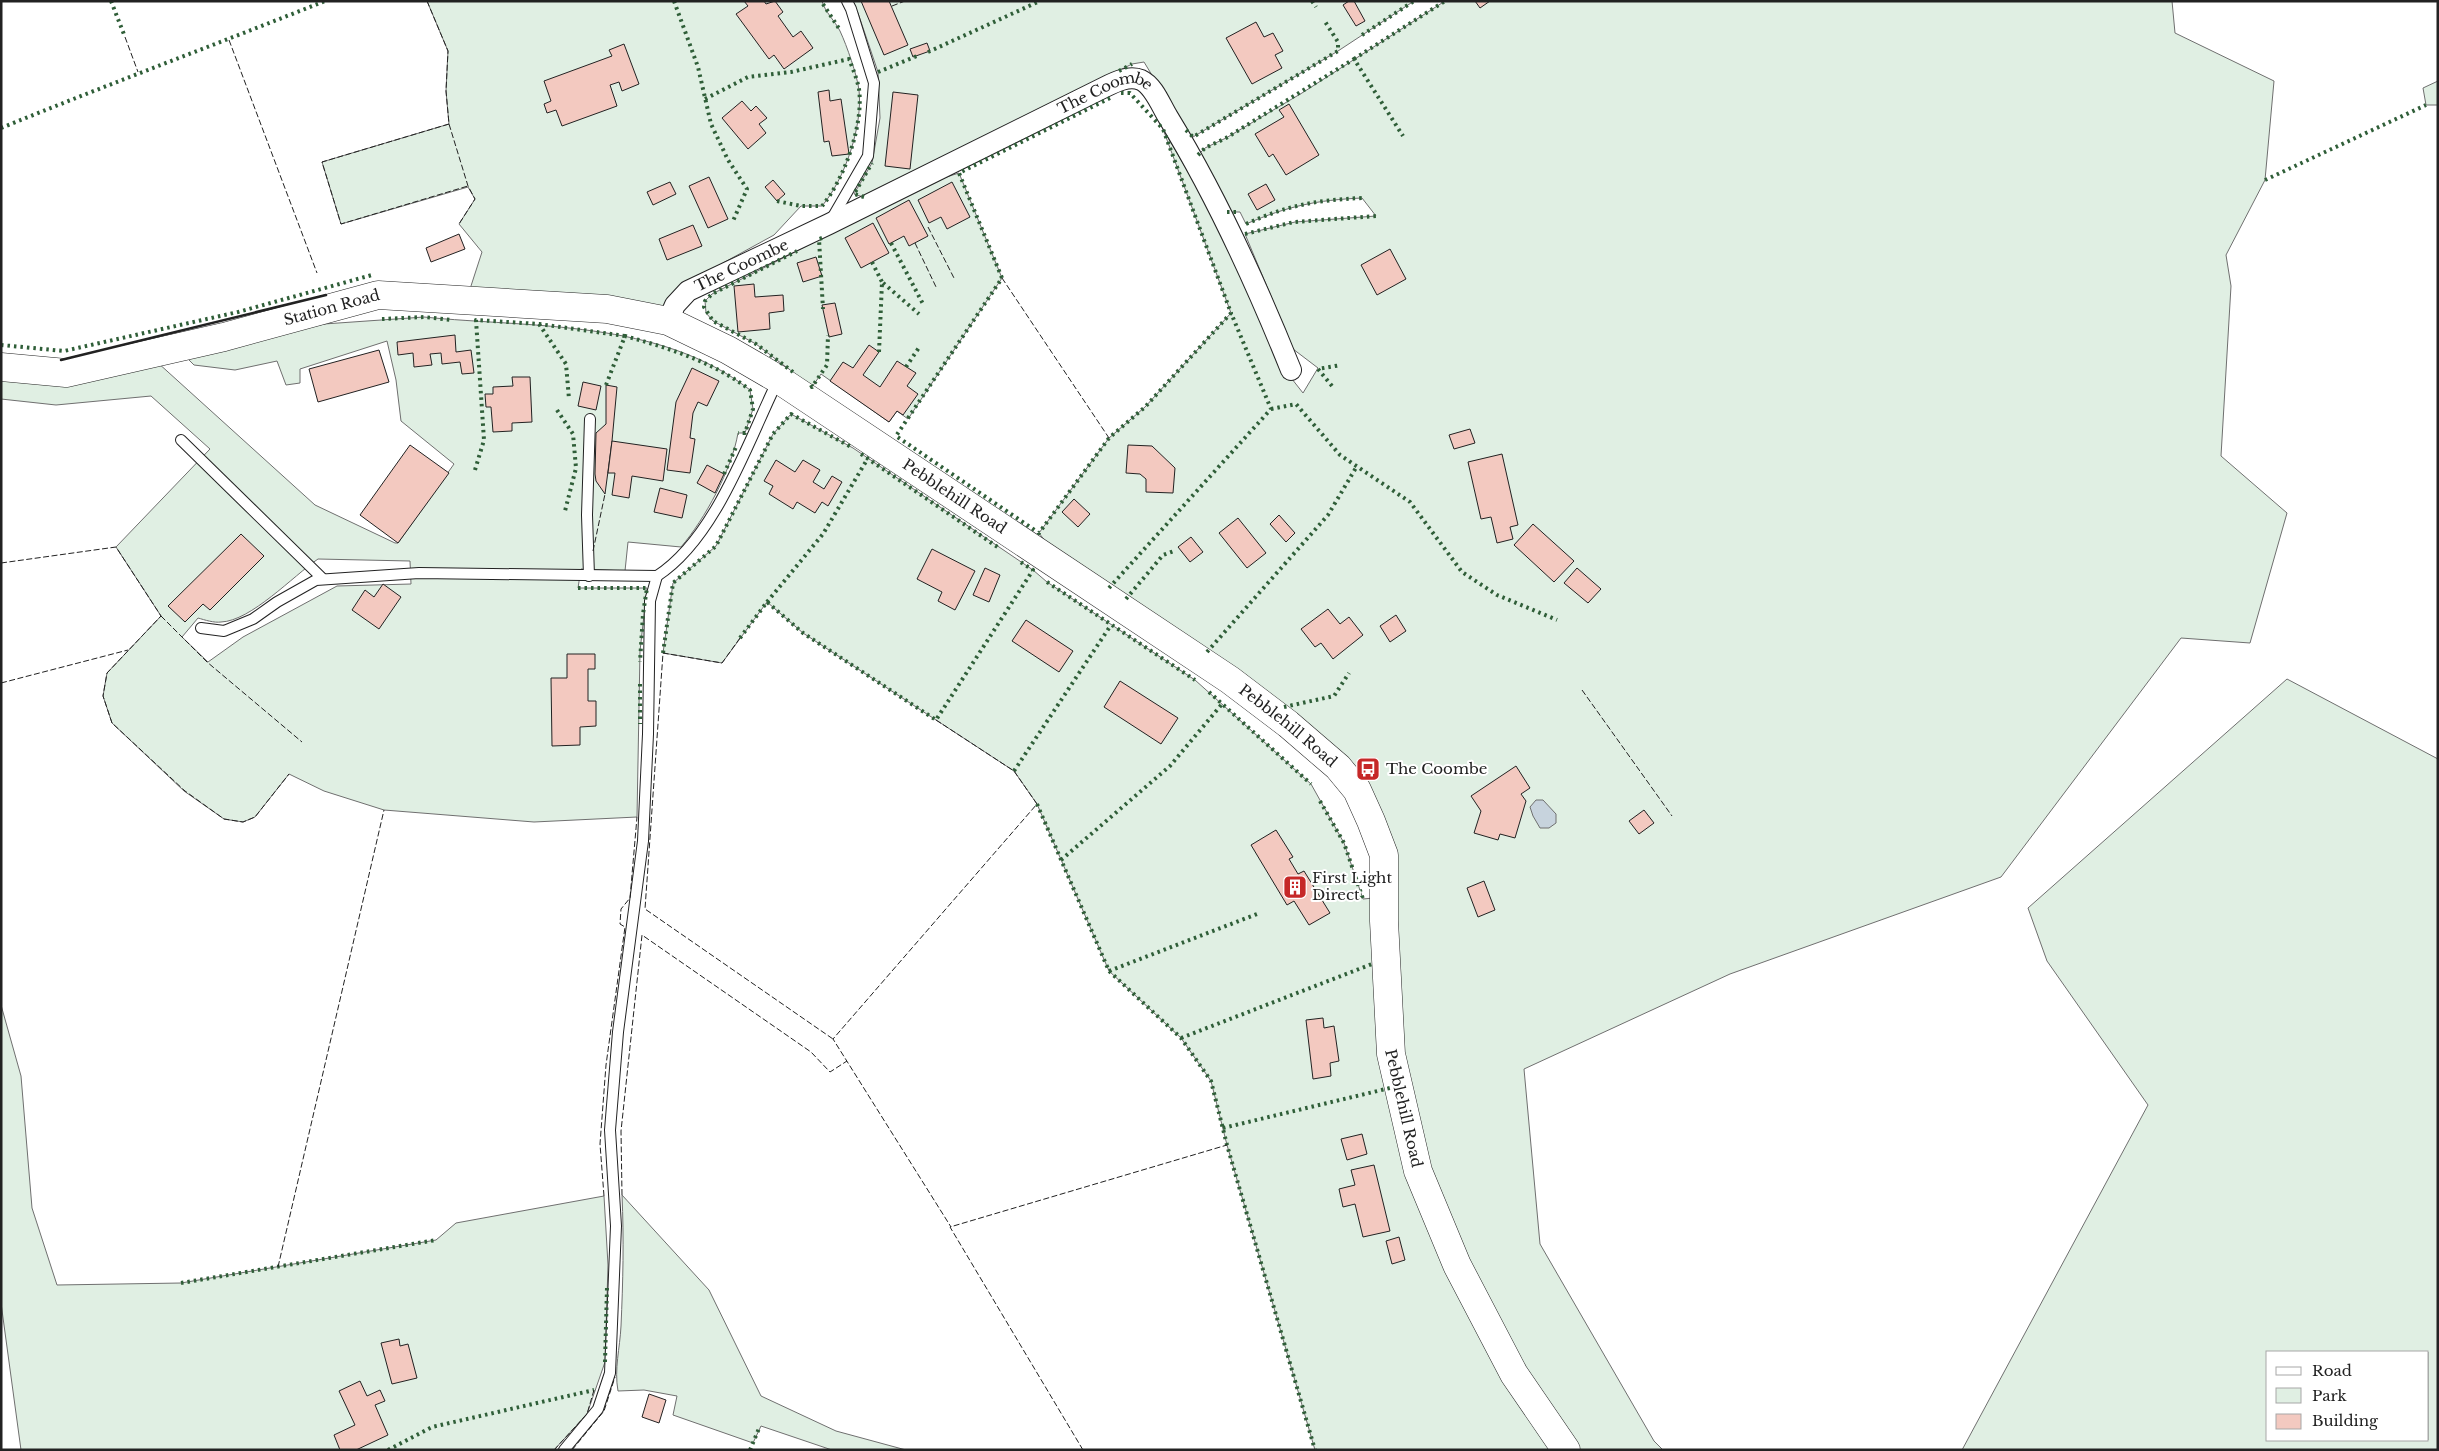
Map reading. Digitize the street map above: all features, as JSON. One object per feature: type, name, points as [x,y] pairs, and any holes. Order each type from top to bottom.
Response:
[{"type":"main road","name":"Station Road","points":[[1,367],[66,373],[224,337],[378,295],[607,309],[668,321]]},
{"type":"main road","name":"Pebblehill Road","points":[[668,321],[728,350],[778,379],[1230,680],[1296,730],[1338,767],[1357,790],[1384,855],[1384,921],[1392,1054],[1418,1171],[1457,1265],[1514,1374],[1566,1450]]},
{"type":"street","name":"The Coombe","points":[[668,321],[675,305],[688,291],[829,224],[1104,86],[1121,79],[1140,80],[1150,87],[1187,148],[1253,276],[1291,370]]},
{"type":"lane","points":[[829,224],[868,156],[869,147],[874,83],[847,1]]},
{"type":"lane","points":[[201,628],[224,631],[253,619],[277,602],[316,580],[323,579],[419,573],[657,576],[675,565],[700,534],[749,447],[778,379]]},
{"type":"lane","points":[[590,419],[587,515],[590,576]]},
{"type":"lane","points":[[181,440],[323,579]]},
{"type":"lane","points":[[564,1450],[598,1409],[610,1373],[616,1226],[610,1130],[618,1032],[643,841],[648,734],[650,601],[657,576]]},
{"type":"green space","points":[[427,1],[822,1],[843,37],[859,90],[858,119],[851,151],[845,167],[822,206],[801,206],[774,235],[723,263],[663,308],[470,289],[482,252],[459,224],[475,199],[468,187],[341,224],[322,162],[449,124],[446,91],[448,51]]},
{"type":"green space","points":[[851,1],[1414,1],[1338,51],[1193,137],[1184,128],[1144,62],[1132,64],[866,198],[854,194],[872,163],[880,118],[878,72],[858,13]]},
{"type":"green space","points":[[1445,1],[2172,1],[2175,33],[2274,81],[2265,180],[2226,255],[2231,286],[2221,456],[2287,513],[2250,643],[2181,638],[2001,877],[1730,974],[1524,1069],[1540,1244],[1654,1441],[1663,1450],[1315,1450],[1227,1145],[1211,1081],[1181,1038],[1109,971],[1037,804],[1014,771],[803,633],[767,602],[722,663],[663,653],[673,583],[716,546],[773,434],[791,414],[853,448],[1033,570],[1047,582],[1195,680],[1311,784],[1344,843],[1363,899],[1394,896],[1383,819],[1051,549],[1039,533],[1109,438],[1145,407],[1231,313],[1163,129],[1226,237],[1277,360],[1303,393],[1318,368],[1293,349],[1245,234],[1295,222],[1376,216],[1362,198],[1317,202],[1289,208],[1246,224],[1240,212],[1226,212],[1198,155],[1205,148],[1226,138],[1302,93]]},
{"type":"green space","points":[[2438,81],[2438,105],[2426,105],[2423,88]]},
{"type":"green space","points":[[959,173],[1002,278],[908,419],[897,411],[889,422],[821,374],[812,387],[756,344],[713,321],[706,313],[705,301],[712,294],[937,180]]},
{"type":"green space","points":[[424,317],[593,331],[636,339],[676,350],[715,367],[750,390],[753,409],[745,433],[738,433],[724,478],[708,508],[681,547],[628,542],[625,571],[581,569],[578,588],[647,588],[640,651],[637,817],[534,822],[384,810],[324,791],[289,774],[255,817],[243,822],[224,819],[184,791],[112,723],[103,696],[107,673],[161,616],[116,547],[210,449],[151,396],[56,405],[1,399],[1,375],[157,362],[315,505],[398,543],[454,464],[401,421],[396,380],[387,341],[300,369],[300,383],[286,385],[277,361],[235,370],[194,365],[185,356],[324,324]],"holes":[[[318,559],[410,561],[411,584],[337,586],[243,637],[208,662],[182,637],[198,618],[212,622],[221,622],[233,620],[245,614]]]},
{"type":"green space","points":[[2287,679],[2438,759],[2438,1450],[1962,1450],[2148,1105],[2047,961],[2028,908]]},
{"type":"green space","points":[[1,1005],[21,1076],[32,1208],[57,1285],[181,1283],[436,1240],[456,1223],[604,1196],[608,1265],[605,1362],[587,1414],[554,1450],[21,1450],[1,1303]]},
{"type":"green space","points":[[622,1195],[709,1290],[761,1396],[836,1431],[906,1450],[832,1450],[761,1426],[753,1443],[673,1415],[677,1396],[644,1390],[618,1391],[617,1367],[623,1277]]},
{"type":"shaded area","points":[[1536,800],[1543,800],[1556,814],[1556,823],[1549,828],[1540,828],[1533,816],[1530,807]]},
{"type":"building","points":[[744,1],[764,1],[766,4],[775,1],[783,12],[778,16],[793,37],[801,31],[813,48],[784,69],[774,55],[769,59],[736,14],[748,6]]},
{"type":"building","points":[[861,1],[889,1],[908,45],[884,55]]},
{"type":"building","points":[[1349,1],[1354,1],[1365,21],[1356,26],[1343,5]]},
{"type":"building","points":[[1475,1],[1490,1],[1480,8]]},
{"type":"building","points":[[1256,22],[1264,37],[1273,33],[1283,51],[1275,55],[1282,68],[1252,84],[1226,38]]},
{"type":"building","points":[[927,43],[930,51],[913,57],[910,49]]},
{"type":"building","points":[[624,44],[639,84],[622,91],[619,82],[610,85],[617,106],[562,126],[556,110],[547,113],[544,104],[551,101],[544,81],[612,56],[609,50]]},
{"type":"building","points":[[829,90],[830,101],[841,99],[849,154],[832,156],[829,141],[824,142],[818,92]]},
{"type":"building","points":[[893,92],[918,95],[910,169],[885,166]]},
{"type":"building","points":[[742,101],[751,111],[756,106],[767,118],[759,124],[766,133],[748,149],[722,118]]},
{"type":"building","points":[[1289,104],[1319,155],[1286,175],[1273,154],[1269,157],[1255,134],[1284,117],[1279,110]]},
{"type":"building","points":[[709,177],[728,219],[708,228],[689,186]]},
{"type":"building","points":[[773,180],[785,194],[777,201],[765,187]]},
{"type":"building","points":[[670,182],[676,194],[653,205],[647,192]]},
{"type":"building","points":[[952,182],[970,217],[947,229],[941,217],[929,223],[918,200]]},
{"type":"building","points":[[1266,184],[1275,200],[1257,210],[1248,194]]},
{"type":"building","points":[[909,200],[928,236],[909,246],[904,236],[889,244],[876,218]]},
{"type":"building","points":[[873,223],[889,253],[861,268],[845,238]]},
{"type":"building","points":[[693,225],[702,246],[667,260],[659,239]]},
{"type":"building","points":[[459,234],[465,249],[431,262],[426,248]]},
{"type":"building","points":[[1390,249],[1406,279],[1377,295],[1361,265]]},
{"type":"building","points":[[816,257],[822,276],[803,282],[797,263]]},
{"type":"building","points":[[754,284],[755,297],[783,295],[784,311],[769,313],[770,329],[738,332],[734,286]]},
{"type":"building","points":[[835,303],[842,334],[829,337],[822,305]]},
{"type":"building","points":[[455,335],[456,352],[471,350],[474,373],[462,374],[460,362],[442,364],[441,353],[430,354],[432,365],[414,367],[413,353],[398,355],[397,342]]},
{"type":"building","points":[[869,345],[879,352],[863,375],[880,387],[897,361],[916,373],[907,386],[918,394],[903,415],[897,411],[889,422],[830,381],[843,362],[853,368]]},
{"type":"building","points":[[379,350],[389,382],[318,402],[309,369]]},
{"type":"building","points":[[692,368],[719,381],[707,406],[698,402],[693,413],[690,438],[695,439],[690,473],[667,470],[676,402]]},
{"type":"building","points":[[512,377],[530,377],[532,422],[512,423],[512,431],[493,432],[491,407],[486,407],[485,394],[493,394],[493,387],[513,386]]},
{"type":"building","points":[[583,382],[601,386],[596,410],[578,406]]},
{"type":"building","points":[[606,385],[617,387],[605,494],[596,481],[595,474],[596,433],[606,424]]},
{"type":"building","points":[[1470,429],[1475,443],[1454,449],[1449,435]]},
{"type":"building","points":[[612,441],[667,449],[663,481],[632,476],[629,498],[612,495],[615,473],[608,473]]},
{"type":"building","points":[[410,445],[449,473],[398,543],[360,515]]},
{"type":"building","points":[[1128,445],[1152,446],[1175,468],[1173,493],[1146,492],[1146,479],[1140,474],[1126,473]]},
{"type":"building","points":[[1502,454],[1518,525],[1510,527],[1513,539],[1497,543],[1491,517],[1481,519],[1468,462]]},
{"type":"building","points":[[776,460],[795,472],[803,460],[820,470],[813,482],[824,489],[832,476],[842,482],[828,506],[822,502],[815,513],[797,502],[793,509],[769,494],[773,486],[764,481]]},
{"type":"building","points":[[707,465],[724,474],[715,493],[697,483]]},
{"type":"building","points":[[660,488],[687,495],[682,518],[654,512]]},
{"type":"building","points":[[1074,499],[1090,514],[1078,527],[1062,512]]},
{"type":"building","points":[[1279,515],[1295,533],[1286,542],[1270,524]]},
{"type":"building","points":[[1238,518],[1266,553],[1247,568],[1219,533]]},
{"type":"building","points":[[1533,524],[1574,561],[1554,582],[1514,545]]},
{"type":"building","points":[[241,534],[264,556],[210,610],[203,604],[185,622],[168,606]]},
{"type":"building","points":[[1191,537],[1203,552],[1190,562],[1178,547]]},
{"type":"building","points":[[932,549],[975,571],[955,610],[938,601],[942,592],[917,579]]},
{"type":"building","points":[[985,568],[1000,575],[989,602],[973,595]]},
{"type":"building","points":[[1577,568],[1601,589],[1588,603],[1564,583]]},
{"type":"building","points":[[383,584],[401,597],[379,629],[352,610],[365,590],[374,597]]},
{"type":"building","points":[[1328,609],[1340,624],[1349,617],[1363,635],[1333,659],[1321,643],[1315,647],[1301,629]]},
{"type":"building","points":[[1396,615],[1406,631],[1390,642],[1380,626]]},
{"type":"building","points":[[1026,620],[1073,651],[1059,672],[1012,641]]},
{"type":"building","points":[[567,654],[595,654],[595,669],[588,669],[588,701],[596,701],[596,726],[580,727],[580,745],[552,746],[551,678],[567,678]]},
{"type":"building","points":[[1120,681],[1178,718],[1161,744],[1104,707]]},
{"type":"building","points":[[1516,766],[1530,788],[1521,794],[1526,801],[1515,838],[1500,834],[1498,840],[1474,833],[1481,811],[1471,796]]},
{"type":"building","points":[[1644,810],[1654,823],[1639,834],[1629,821]]},
{"type":"building","name":"First Light Direct","points":[[1276,830],[1293,857],[1289,859],[1298,874],[1304,871],[1330,913],[1309,925],[1294,901],[1287,905],[1251,845]]},
{"type":"building","points":[[1484,881],[1495,910],[1478,917],[1467,888]]},
{"type":"building","points":[[1323,1018],[1324,1028],[1334,1026],[1339,1061],[1330,1063],[1331,1076],[1313,1079],[1306,1020]]},
{"type":"building","points":[[1362,1134],[1367,1154],[1347,1160],[1341,1139]]},
{"type":"building","points":[[1374,1165],[1390,1231],[1363,1237],[1355,1204],[1343,1207],[1339,1189],[1355,1185],[1351,1170]]},
{"type":"building","points":[[1399,1237],[1405,1260],[1392,1264],[1386,1241]]},
{"type":"building","points":[[399,1339],[400,1346],[408,1344],[417,1378],[392,1384],[381,1343]]},
{"type":"building","points":[[360,1381],[367,1396],[380,1390],[385,1401],[375,1405],[388,1435],[356,1450],[340,1450],[334,1435],[355,1425],[339,1391]]},
{"type":"building","points":[[649,1394],[666,1400],[659,1423],[642,1417]]},
{"type":"hedge","points":[[111,1],[125,37]]},
{"type":"hedge","points":[[1,128],[325,1]]},
{"type":"hedge","points":[[674,1],[698,67],[711,124],[728,160],[747,189],[733,221]]},
{"type":"hedge","points":[[928,52],[1040,1]]},
{"type":"hedge","points":[[1312,1],[1316,7]]},
{"type":"hedge","points":[[1362,35],[1414,1]]},
{"type":"hedge","points":[[1354,59],[1445,1]]},
{"type":"hedge","points":[[823,4],[840,30]]},
{"type":"hedge","points":[[1186,130],[1193,137],[1338,51],[1338,42],[1324,20]]},
{"type":"hedge","points":[[878,72],[917,56]]},
{"type":"hedge","points":[[705,99],[748,77],[791,72],[849,59],[859,89],[860,103],[851,151],[838,182],[822,206],[801,206],[777,201]]},
{"type":"hedge","points":[[1198,155],[1205,148],[1226,138],[1354,59],[1403,136]]},
{"type":"hedge","points":[[1119,71],[1132,64]]},
{"type":"hedge","points":[[1110,98],[959,173],[1002,278],[896,436],[1039,533],[1109,438],[1145,407],[1231,313],[1163,129],[1130,93],[1120,93]]},
{"type":"hedge","points":[[2265,180],[2426,105]]},
{"type":"hedge","points":[[864,197],[854,194],[872,163]]},
{"type":"hedge","points":[[1246,224],[1289,208],[1331,200],[1362,198]]},
{"type":"hedge","points":[[1227,212],[1240,212]]},
{"type":"hedge","points":[[1245,234],[1294,222],[1376,216]]},
{"type":"hedge","points":[[822,238],[819,239],[823,309]]},
{"type":"hedge","points":[[891,243],[923,304]]},
{"type":"hedge","points":[[793,372],[756,344],[713,321],[704,307],[705,301],[712,294],[797,251]]},
{"type":"hedge","points":[[872,262],[882,282]]},
{"type":"hedge","points":[[1,345],[64,351],[238,312],[372,275]]},
{"type":"hedge","points":[[879,352],[882,282],[919,314]]},
{"type":"hedge","points":[[1109,588],[1271,409],[1231,313]]},
{"type":"hedge","points":[[382,319],[424,317],[452,320]]},
{"type":"hedge","points":[[475,470],[484,440],[476,320],[539,324],[625,336]]},
{"type":"hedge","points":[[539,324],[566,364],[569,399]]},
{"type":"hedge","points":[[811,385],[812,387],[827,365],[828,335]]},
{"type":"hedge","points":[[606,385],[625,336],[674,351],[721,371],[750,390],[753,409],[745,433],[738,433]]},
{"type":"hedge","points":[[906,367],[920,346]]},
{"type":"hedge","points":[[1332,386],[1318,369],[1341,365]]},
{"type":"hedge","points":[[1271,409],[1296,404],[1340,455],[1410,502],[1462,572],[1497,595],[1557,620]]},
{"type":"hedge","points":[[557,410],[573,434],[576,468],[565,511]]},
{"type":"hedge","points":[[663,653],[673,583],[716,546],[773,434],[791,414],[853,448]]},
{"type":"hedge","points":[[724,474],[736,447]]},
{"type":"hedge","points":[[861,454],[999,548]]},
{"type":"hedge","points":[[767,602],[823,534],[868,458]]},
{"type":"hedge","points":[[1207,652],[1328,515],[1357,466]]},
{"type":"hedge","points":[[1126,599],[1163,555],[1174,551]]},
{"type":"hedge","points":[[740,638],[767,602],[803,633],[936,720],[1033,570],[1019,561]]},
{"type":"hedge","points":[[1047,582],[1195,680]]},
{"type":"hedge","points":[[578,588],[647,588],[643,614],[640,662]]},
{"type":"hedge","points":[[1014,771],[1111,625]]},
{"type":"hedge","points":[[1284,707],[1334,696],[1349,673]]},
{"type":"hedge","points":[[640,684],[640,724]]},
{"type":"hedge","points":[[1209,692],[1311,784]]},
{"type":"hedge","points":[[1061,860],[1170,766],[1222,704]]},
{"type":"hedge","points":[[1320,801],[1344,843],[1363,899]]},
{"type":"hedge","points":[[1037,804],[1109,971],[1181,1038],[1211,1081],[1227,1145],[1315,1450]]},
{"type":"hedge","points":[[1109,971],[1257,914]]},
{"type":"hedge","points":[[1181,1038],[1372,964]]},
{"type":"hedge","points":[[1223,1128],[1390,1088]]},
{"type":"hedge","points":[[181,1283],[436,1240]]},
{"type":"hedge","points":[[605,1362],[607,1288]]},
{"type":"hedge","points":[[388,1450],[432,1427],[594,1390]]},
{"type":"hedge","points":[[750,1450],[760,1426]]},
{"type":"fence","points":[[427,1],[448,51],[446,91],[449,124],[468,186],[475,199],[459,224]]},
{"type":"fence","points":[[892,6],[905,1]]},
{"type":"fence","points":[[125,37],[138,72]]},
{"type":"fence","points":[[229,40],[317,273]]},
{"type":"fence","points":[[449,124],[322,162],[341,224],[468,186]]},
{"type":"fence","points":[[928,227],[955,280]]},
{"type":"fence","points":[[915,243],[937,289]]},
{"type":"fence","points":[[1002,278],[1109,438]]},
{"type":"fence","points":[[593,551],[605,494]]},
{"type":"fence","points":[[1,563],[116,547],[161,616],[107,673],[103,696],[112,723],[185,791],[224,819],[243,822],[255,817],[289,774]]},
{"type":"fence","points":[[161,616],[207,662],[302,742]]},
{"type":"fence","points":[[740,638],[722,663],[663,653],[645,909],[833,1039]]},
{"type":"fence","points":[[1,683],[128,650]]},
{"type":"fence","points":[[1582,690],[1672,816]]},
{"type":"fence","points":[[936,720],[1014,771],[1037,804],[833,1039],[951,1227]]},
{"type":"fence","points":[[278,1267],[384,810]]},
{"type":"fence","points":[[604,1196],[600,1144],[606,1065],[625,927],[620,924],[621,909],[630,898],[637,817]]},
{"type":"fence","points":[[622,1195],[621,1131],[642,935],[811,1052],[830,1072],[847,1061]]},
{"type":"fence","points":[[1083,1450],[950,1227],[1227,1145]]},
{"type":"fence","points":[[572,1450],[604,1411],[615,1377]]},
{"type":"fence","points":[[554,1450],[587,1414],[594,1390]]},
{"type":"wall","points":[[61,360],[326,295]]},
{"type":"place","name":"The Coombe","points":[[1368,769]]},
{"type":"place","name":"First Light Direct","points":[[1295,887]]}]
